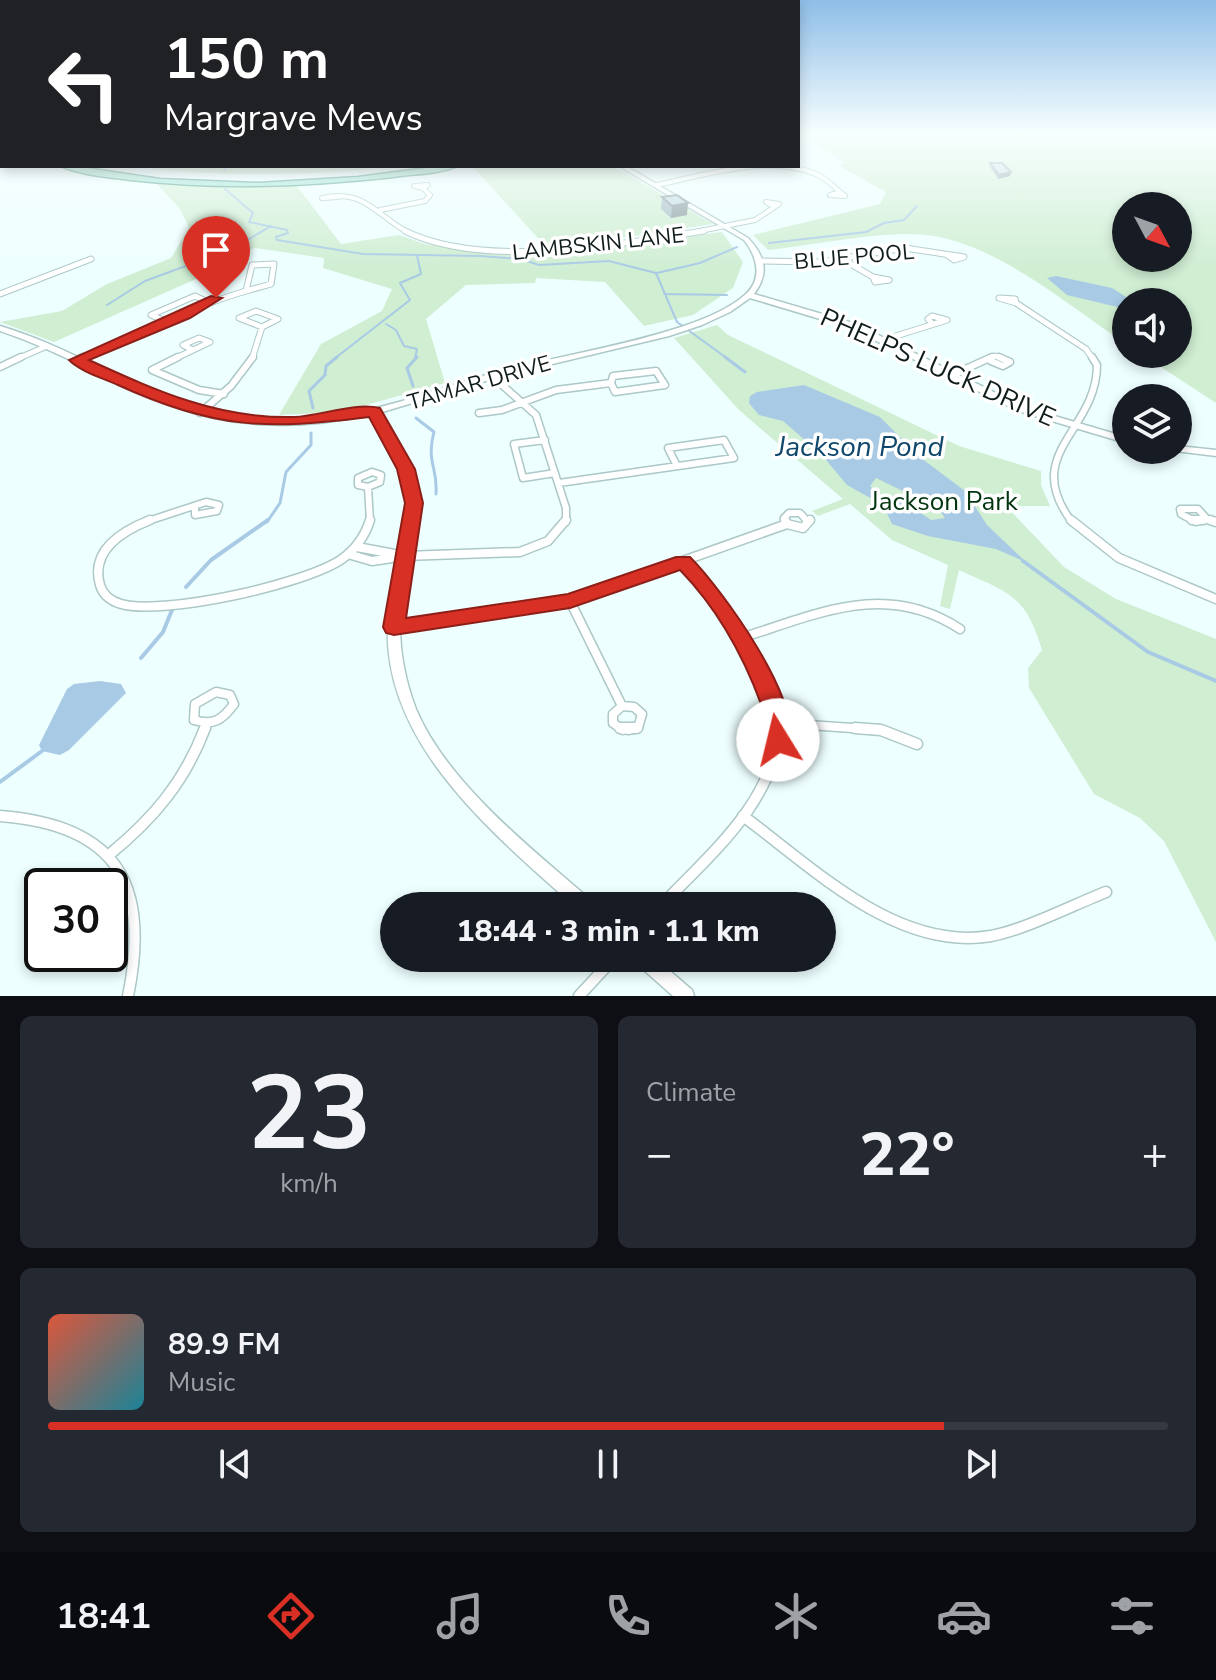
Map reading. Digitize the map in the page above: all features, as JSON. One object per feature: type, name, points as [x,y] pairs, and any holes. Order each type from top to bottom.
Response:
[{"type":"main road","points":[[140,178],[228,183],[350,178]]},
{"type":"main road","points":[[233,178],[255,178]]},
{"type":"street","points":[[645,178],[728,226],[753,246],[760,261],[761,275],[749,295]]},
{"type":"street","points":[[648,178],[657,185],[690,178]]},
{"type":"street","points":[[823,178],[838,193]]},
{"type":"street","points":[[380,210],[425,201],[430,195],[423,188]]},
{"type":"street","name":"LAMBSKIN LANE","points":[[338,197],[367,201],[402,230],[422,239],[515,254],[589,247],[728,226],[759,218],[773,206]]},
{"type":"street","name":"BLUE POOL","points":[[760,261],[842,259],[905,248],[947,255]]},
{"type":"street","points":[[0,294],[91,259]]},
{"type":"street","points":[[842,259],[873,277]]},
{"type":"street","points":[[77,360],[208,302],[271,284],[274,264],[252,265],[246,291]]},
{"type":"street","name":"TAMAR DRIVE","points":[[0,328],[200,413],[295,422],[374,411],[492,376],[680,330],[726,312],[749,295]]},
{"type":"street","name":"PHELPS LUCK DRIVE","points":[[749,295],[826,315],[883,340],[1010,405],[1112,436]]},
{"type":"street","points":[[168,322],[151,315],[195,296],[208,302]]},
{"type":"street","points":[[1016,303],[1086,349],[1097,365],[1098,376],[1052,474],[1054,493],[1065,513],[1088,536],[1130,563],[1216,599]]},
{"type":"street","points":[[256,311],[278,319],[262,327],[239,318],[256,311]]},
{"type":"street","points":[[883,340],[931,322]]},
{"type":"street","points":[[200,413],[224,394],[256,354],[262,327]]},
{"type":"street","points":[[0,367],[47,346]]},
{"type":"street","points":[[193,350],[152,370],[199,390],[224,394]]},
{"type":"street","points":[[950,376],[991,361]]},
{"type":"street","points":[[656,371],[665,385],[615,392],[611,383],[613,376],[656,371]]},
{"type":"street","points":[[357,547],[405,556],[520,552],[548,541],[562,530],[567,516],[534,410],[492,376]]},
{"type":"street","points":[[479,413],[556,390],[611,383]]},
{"type":"street","points":[[374,411],[411,485],[413,523],[394,627],[402,683],[425,737],[443,765],[481,811],[571,892]]},
{"type":"street","points":[[545,440],[514,444],[523,478],[555,473]]},
{"type":"street","points":[[559,483],[734,458],[724,440],[668,448],[677,466]]},
{"type":"street","points":[[1192,450],[1216,453]]},
{"type":"street","points":[[195,507],[146,520],[112,542],[99,567],[101,590],[107,597],[137,605],[269,587],[314,573],[357,547],[370,518],[368,487]]},
{"type":"street","points":[[394,627],[570,601],[787,524]]},
{"type":"street","points":[[348,554],[372,561],[389,561],[405,556]]},
{"type":"street","points":[[674,892],[743,816],[770,773],[779,723],[764,681],[741,638],[707,586],[683,561]]},
{"type":"street","points":[[570,601],[622,706]]},
{"type":"street","points":[[741,638],[847,606],[881,601],[929,610],[960,629]]},
{"type":"street","points":[[779,723],[881,730],[917,744]]},
{"type":"street","points":[[110,854],[140,831],[171,799],[182,783],[207,724]]},
{"type":"street","points":[[0,816],[60,824],[95,841],[110,854],[131,892],[136,912],[135,957],[128,996]]},
{"type":"street","points":[[743,816],[891,920],[937,937],[976,939],[993,936],[1106,892]]},
{"type":"street","points":[[579,996],[601,972]]},
{"type":"street","points":[[659,972],[686,996]]},
{"type":"green space","points":[[484,178],[635,178],[713,224],[548,249]]},
{"type":"green space","points":[[862,178],[1216,178],[1216,403],[1192,387],[1192,384],[1187,384],[1162,368],[1192,368],[1192,288],[1112,288],[1112,334],[1023,273],[967,245],[938,237],[909,234],[768,250],[753,235],[880,204],[886,192]]},
{"type":"green space","points":[[157,184],[297,186],[341,244],[399,235],[425,244],[543,257],[722,232],[743,262],[733,288],[693,315],[644,326],[605,282],[536,278],[535,283],[466,285],[426,319],[445,383],[341,412],[279,415],[321,344],[382,311],[392,289],[323,268],[324,258],[255,248],[228,256],[205,275],[54,342],[0,322],[62,311],[107,284],[171,258],[189,228],[180,209]]},
{"type":"green space","name":"Jackson Park","points":[[717,325],[728,335],[959,446],[1041,471],[1041,485],[1050,506],[1006,506],[1064,567],[1116,599],[1216,639],[1216,942],[1164,841],[1140,818],[1094,794],[1029,688],[1028,668],[1042,650],[1036,631],[1021,606],[1003,591],[959,570],[950,609],[940,606],[948,565],[892,540],[850,504],[818,516],[812,511],[843,499],[739,410],[674,338]]},
{"type":"water","points":[[1056,276],[1112,288],[1112,306],[1067,295],[1047,278]]},
{"type":"water","name":"Jackson Pond","points":[[804,385],[880,417],[921,458],[965,491],[987,525],[1026,562],[996,549],[928,536],[892,524],[883,505],[847,485],[821,454],[783,421],[759,415],[749,403],[750,396],[757,392]],"holes":[[[876,478],[938,508],[945,518],[931,520],[903,501],[884,499],[870,486]]]},
{"type":"water","points":[[100,681],[121,684],[126,693],[69,750],[60,755],[42,751],[39,745],[67,689],[74,684]]},
{"type":"building","points":[[677,195],[688,203],[672,206],[662,197]]},
{"type":"waterway","points":[[225,189],[253,213],[249,222],[270,226]]},
{"type":"waterway","points":[[769,243],[866,232],[884,223],[904,220],[917,206]]},
{"type":"waterway","points":[[107,305],[145,281],[232,249],[270,226]]},
{"type":"waterway","points":[[270,226],[287,230],[288,233],[276,237],[277,240],[363,254],[480,256],[521,259],[539,265],[609,261],[656,273],[665,294]]},
{"type":"waterway","points":[[657,273],[700,263],[737,247]]},
{"type":"waterway","points":[[334,359],[410,300],[400,283],[421,274],[417,255]]},
{"type":"waterway","points":[[665,294],[727,295]]},
{"type":"waterway","points":[[665,294],[677,322],[728,359]]},
{"type":"waterway","points":[[386,324],[396,330],[404,346],[417,349],[415,359]]},
{"type":"waterway","points":[[313,408],[309,391],[325,375],[326,366],[337,357]]},
{"type":"waterway","points":[[413,386],[407,368],[417,357]]},
{"type":"waterway","points":[[725,357],[745,372]]},
{"type":"waterway","points":[[416,418],[434,432],[431,451],[436,494]]},
{"type":"waterway","points":[[267,522],[280,503],[286,472],[311,445],[311,433]]},
{"type":"waterway","points":[[186,587],[211,560],[268,520]]},
{"type":"waterway","points":[[1023,561],[1148,652],[1216,681]]},
{"type":"waterway","points":[[141,658],[163,632],[172,610]]},
{"type":"waterway","points":[[0,782],[42,751]]},
{"type":"route","points":[[216,298],[185,316],[77,360],[169,402],[218,417],[295,422],[374,411],[406,469],[414,503],[394,627],[570,601],[683,561],[718,601],[764,681],[779,723],[778,740]]}]
